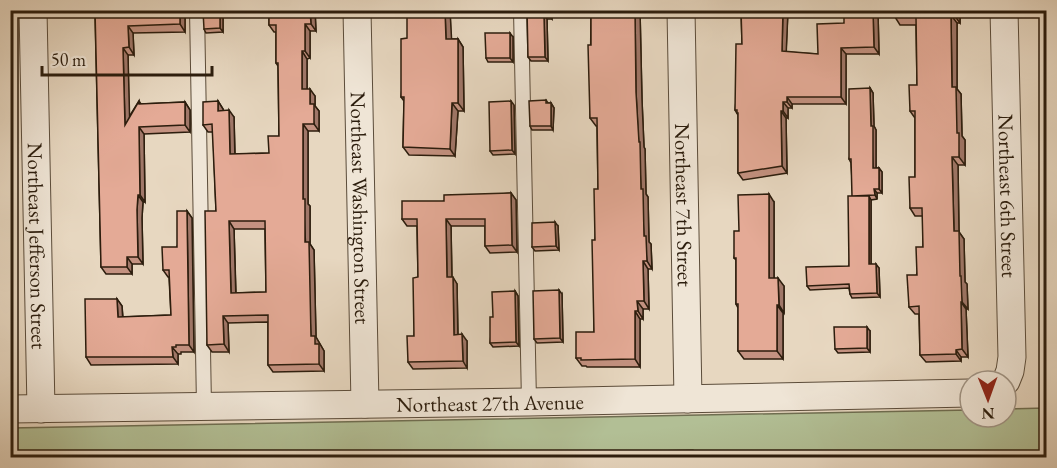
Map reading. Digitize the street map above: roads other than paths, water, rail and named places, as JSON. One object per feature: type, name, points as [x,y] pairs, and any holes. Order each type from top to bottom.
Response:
[{"type":"street","name":"Northeast Jefferson Street","points":[[33,10],[41,409]]},
{"type":"street","name":"Northeast Washington Street","points":[[357,10],[365,404]]},
{"type":"street","name":"Northeast 7th Street","points":[[681,10],[688,399]]},
{"type":"street","name":"Northeast 6th Street","points":[[1005,10],[1012,357],[1010,369]]},
{"type":"street","name":"Northeast 27th Avenue","points":[[10,409],[958,393]]},
{"type":"lane","points":[[197,10],[204,406]]},
{"type":"lane","points":[[521,10],[529,402]]}]
